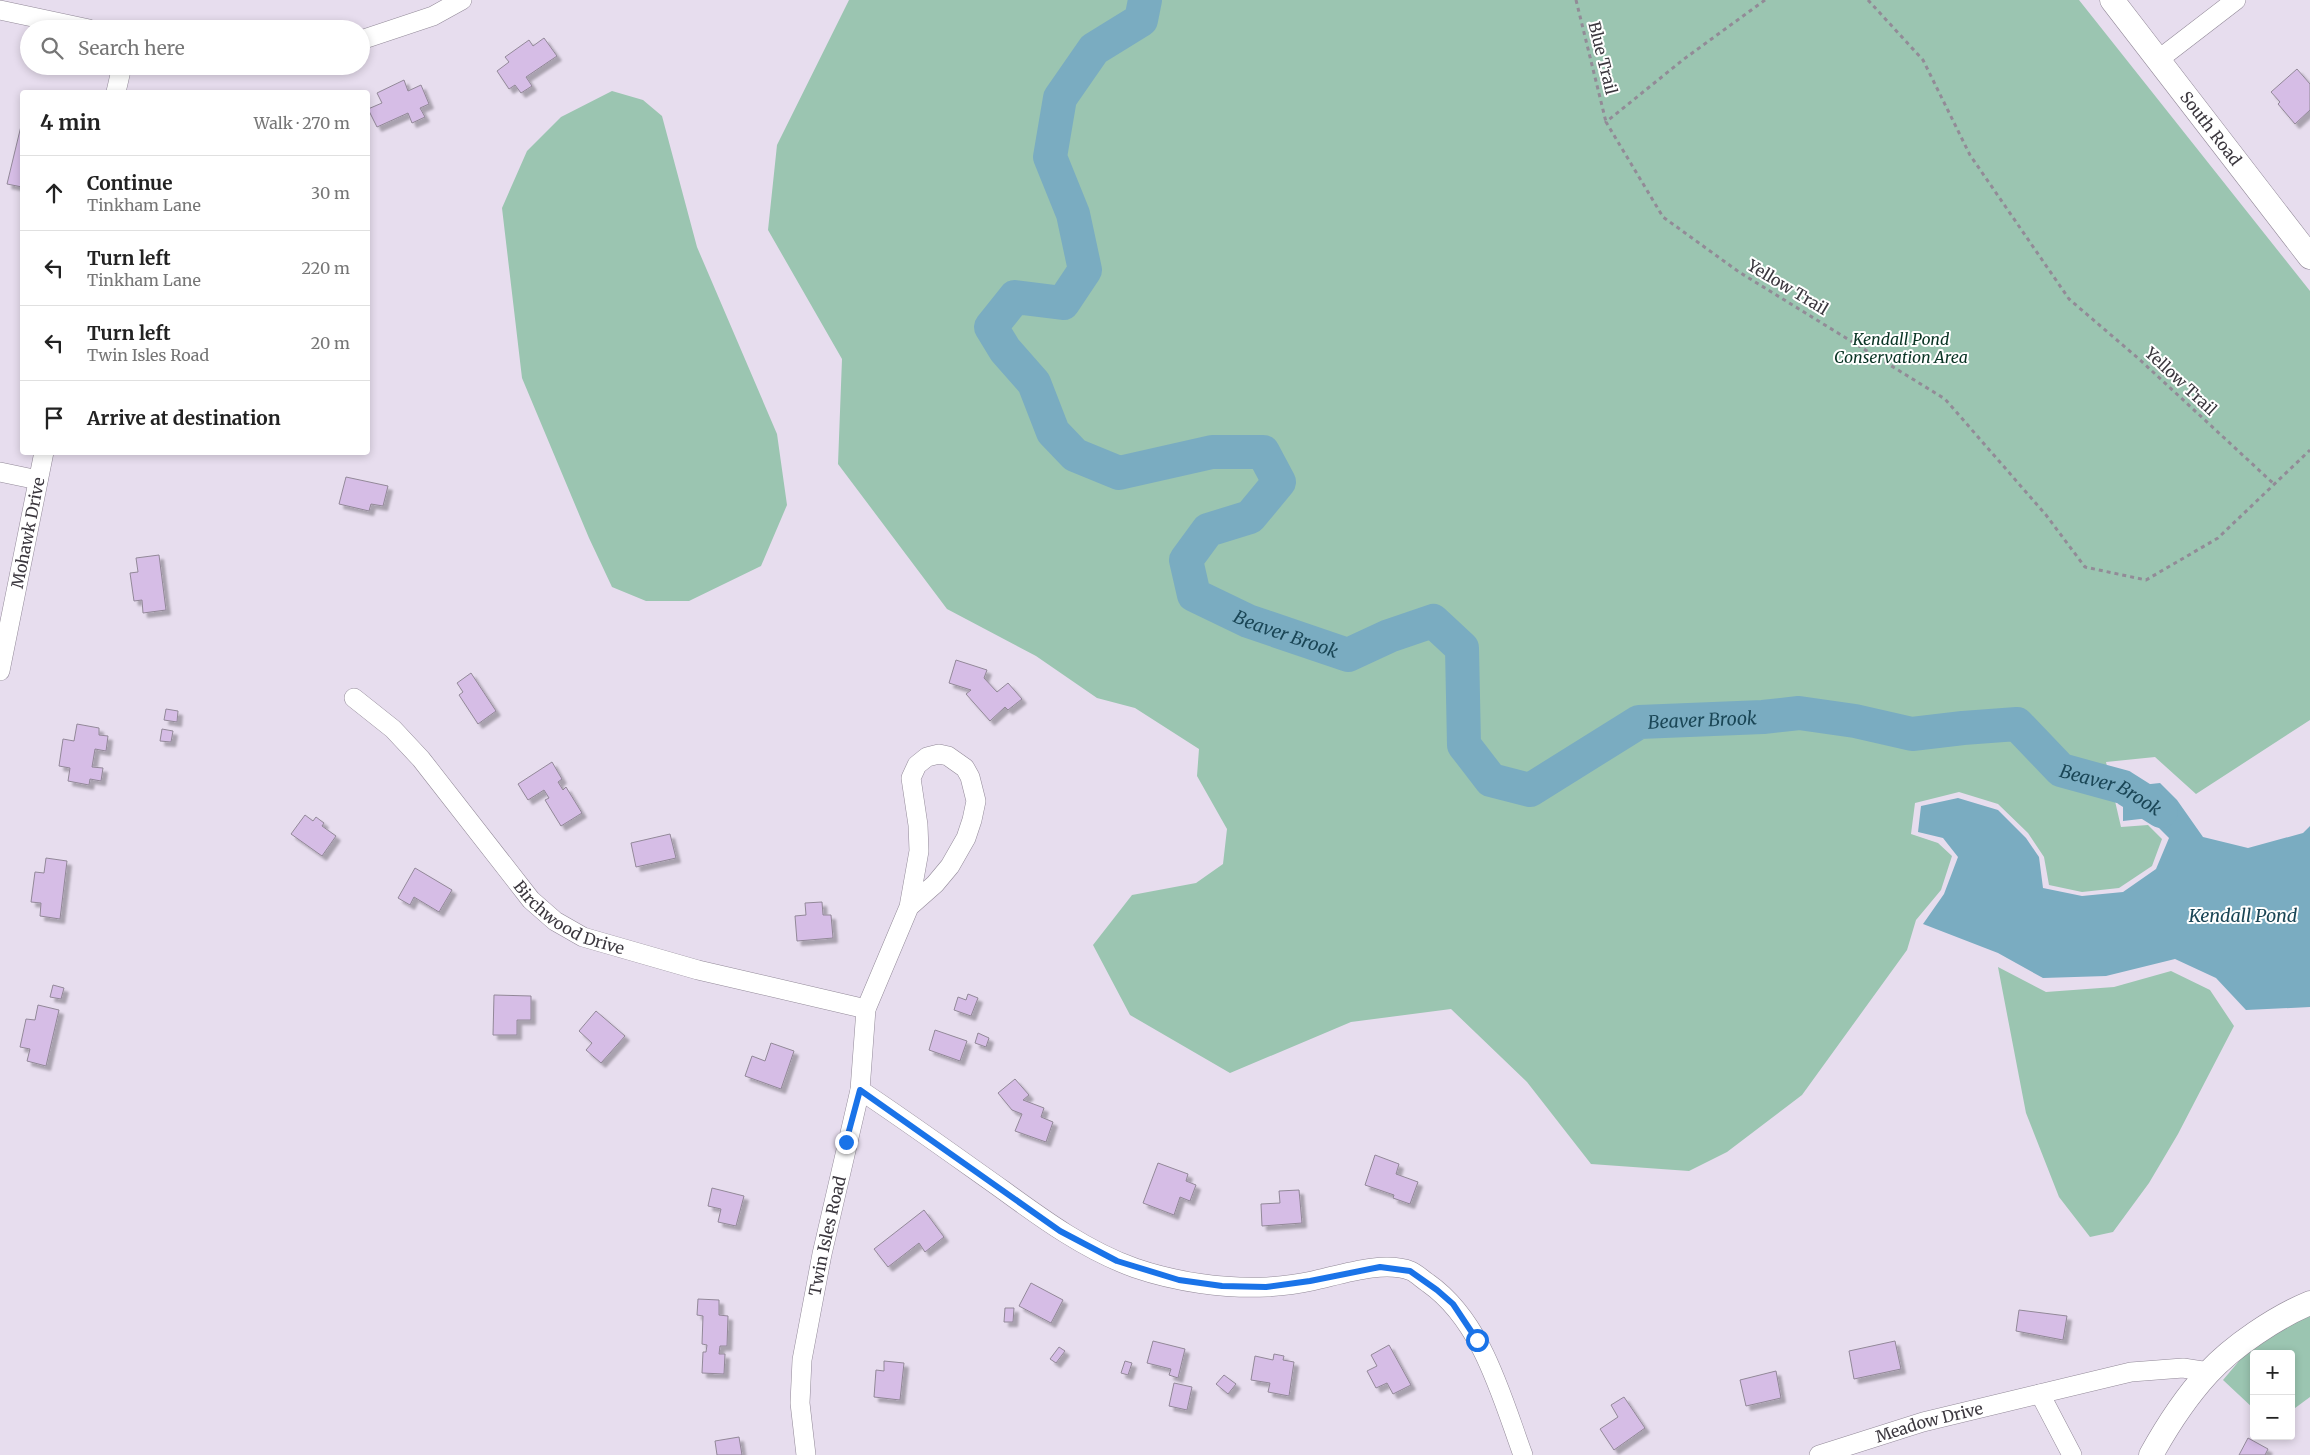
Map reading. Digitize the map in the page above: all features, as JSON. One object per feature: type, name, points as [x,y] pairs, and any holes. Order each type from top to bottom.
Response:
[{"type":"street","points":[[370,37],[433,16],[462,0]]},
{"type":"street","name":"South Road","points":[[2112,0],[2310,257]]},
{"type":"street","points":[[2158,60],[2236,0]]},
{"type":"street","points":[[0,10],[47,20]]},
{"type":"street","points":[[116,90],[120,75]]},
{"type":"street","name":"Mohawk Drive","points":[[0,671],[43,455]]},
{"type":"street","points":[[0,472],[38,480]]},
{"type":"street","name":"Birchwood Drive","points":[[354,698],[394,729],[421,759],[531,900],[555,921],[583,936],[698,970],[866,1008]]},
{"type":"street","name":"Twin Isles Road","points":[[806,1455],[800,1403],[802,1360],[824,1245],[860,1090],[866,1008],[909,907],[919,851],[918,825],[911,778],[917,765],[927,758],[939,754],[948,756],[965,768],[970,777],[976,801],[972,820],[966,838],[950,866],[935,884],[909,907]]},
{"type":"street","points":[[860,1090],[1060,1231],[1117,1261],[1137,1268],[1179,1280],[1222,1286],[1266,1287],[1310,1281],[1380,1267],[1410,1271],[1453,1304],[1477,1340],[1495,1379],[1523,1455]]},
{"type":"street","points":[[2151,1455],[2173,1419],[2209,1372],[2238,1347],[2292,1311],[2310,1303]]},
{"type":"street","name":"Meadow Drive","points":[[1819,1455],[1923,1422],[2132,1372],[2183,1368],[2209,1372]]},
{"type":"street","points":[[2040,1394],[2072,1455]]},
{"type":"path","name":"Blue Trail","points":[[1576,0],[1606,122]]},
{"type":"path","points":[[1606,122],[1684,59],[1765,0]]},
{"type":"path","name":"Yellow Trail","points":[[1868,0],[1923,60],[1970,155],[2069,299],[2139,359],[2275,485]]},
{"type":"path","name":"Yellow Trail","points":[[1606,122],[1663,217],[1739,272],[1945,399],[2046,515],[2085,567],[2146,580],[2218,538],[2310,450]]},
{"type":"green space","name":"Kendall Pond Conservation Area","points":[[849,0],[2079,0],[2310,291],[2310,720],[2196,794],[2155,757],[2106,762],[2121,827],[2148,825],[2162,839],[2152,866],[2119,888],[2082,892],[2049,885],[2044,857],[2028,833],[1998,804],[1959,792],[1915,803],[1911,834],[1938,843],[1952,856],[1941,890],[1916,920],[1907,950],[1802,1095],[1727,1152],[1689,1171],[1591,1164],[1527,1082],[1451,1009],[1351,1022],[1230,1073],[1130,1015],[1093,945],[1132,895],[1196,883],[1223,864],[1227,829],[1197,776],[1199,749],[1135,708],[1097,698],[1036,656],[947,609],[838,464],[842,359],[768,230],[777,145]]},
{"type":"green space","points":[[612,91],[643,100],[662,116],[697,247],[777,434],[787,505],[761,566],[689,601],[646,601],[612,587],[589,538],[522,378],[502,208],[527,151],[561,117]]},
{"type":"green space","points":[[1998,967],[2046,992],[2114,987],[2171,971],[2210,990],[2234,1026],[2178,1134],[2149,1183],[2113,1232],[2090,1237],[2059,1197],[2026,1113]]},
{"type":"green space","points":[[2310,1316],[2310,1397],[2295,1408],[2295,1350],[2251,1350],[2296,1320]]},
{"type":"green space","points":[[2250,1351],[2250,1405],[2223,1380]]},
{"type":"water","name":"Kendall Pond","points":[[2160,783],[2177,800],[2203,837],[2248,848],[2303,833],[2310,826],[2310,1007],[2246,1010],[2216,978],[2175,959],[2106,976],[2043,978],[1998,953],[1923,924],[1944,894],[1958,857],[1943,838],[1918,832],[1921,806],[1958,798],[1998,810],[2026,838],[2039,857],[2043,888],[2082,896],[2123,892],[2156,869],[2169,838],[2149,818],[2123,821],[2123,787]]},
{"type":"building","points":[[544,38],[557,56],[526,77],[532,86],[521,93],[515,85],[509,89],[497,71],[509,62],[505,57],[529,40],[533,46]]},
{"type":"building","points":[[2297,69],[2310,84],[2310,110],[2295,124],[2278,104],[2280,102],[2271,92]]},
{"type":"building","points":[[404,80],[408,91],[421,85],[429,104],[420,108],[425,117],[412,123],[408,113],[377,127],[370,113],[370,108],[382,103],[377,93]]},
{"type":"building","points":[[20,130],[20,187],[7,184]]},
{"type":"building","points":[[346,477],[388,486],[383,506],[371,504],[369,511],[339,504]]},
{"type":"building","points":[[159,555],[166,610],[143,613],[142,600],[134,601],[130,573],[138,572],[136,558]]},
{"type":"building","points":[[956,660],[987,670],[984,678],[997,692],[1008,683],[1022,699],[1008,710],[1005,707],[990,721],[966,694],[971,690],[949,683]]},
{"type":"building","points":[[471,673],[496,711],[478,724],[459,695],[463,692],[457,683]]},
{"type":"building","points":[[166,709],[178,711],[177,722],[164,720]]},
{"type":"building","points":[[77,724],[99,728],[99,735],[108,736],[106,751],[95,749],[92,767],[103,768],[101,781],[90,779],[89,785],[68,781],[70,768],[59,766],[63,739],[74,741]]},
{"type":"building","points":[[162,729],[173,731],[171,742],[160,741]]},
{"type":"building","points":[[552,762],[562,779],[558,782],[563,790],[566,787],[582,813],[561,826],[545,800],[549,798],[544,790],[528,800],[518,784]]},
{"type":"building","points":[[305,815],[313,821],[316,817],[324,823],[322,826],[336,836],[322,856],[291,834]]},
{"type":"building","points":[[670,834],[676,858],[636,867],[631,843]]},
{"type":"building","points":[[46,858],[67,861],[60,919],[40,916],[41,903],[31,902],[35,872],[44,873]]},
{"type":"building","points":[[415,868],[452,890],[439,912],[414,897],[410,905],[398,898]]},
{"type":"building","points":[[822,902],[823,915],[831,915],[833,938],[797,941],[795,916],[806,915],[805,903]]},
{"type":"building","points":[[53,985],[64,988],[61,999],[50,997]]},
{"type":"building","points":[[968,994],[978,998],[971,1016],[954,1010],[958,997],[966,1000]]},
{"type":"building","points":[[494,995],[531,996],[531,1020],[517,1020],[517,1035],[493,1035]]},
{"type":"building","points":[[38,1005],[59,1010],[46,1066],[27,1061],[30,1049],[20,1047],[26,1019],[35,1020]]},
{"type":"building","points":[[596,1011],[625,1036],[601,1063],[586,1050],[592,1043],[579,1031]]},
{"type":"building","points":[[935,1030],[967,1041],[960,1061],[929,1050]]},
{"type":"building","points":[[978,1033],[989,1038],[986,1047],[975,1043]]},
{"type":"building","points":[[771,1043],[794,1051],[781,1089],[745,1076],[752,1056],[765,1061]]},
{"type":"building","points":[[1015,1079],[1029,1095],[1023,1100],[1044,1108],[1041,1117],[1053,1122],[1046,1142],[1015,1131],[1022,1114],[1012,1110],[998,1093]]},
{"type":"building","points":[[1375,1155],[1399,1164],[1396,1174],[1418,1182],[1410,1204],[1393,1198],[1394,1195],[1365,1185]]},
{"type":"building","points":[[1158,1163],[1188,1174],[1186,1181],[1196,1185],[1190,1201],[1180,1197],[1174,1215],[1143,1203]]},
{"type":"building","points":[[712,1188],[744,1196],[736,1226],[718,1222],[721,1209],[708,1206]]},
{"type":"building","points":[[1299,1190],[1302,1223],[1262,1226],[1261,1204],[1280,1203],[1279,1191]]},
{"type":"building","points":[[924,1210],[944,1237],[925,1252],[919,1243],[888,1267],[874,1249]]},
{"type":"building","points":[[1031,1283],[1063,1300],[1051,1323],[1019,1306]]},
{"type":"building","points":[[698,1299],[719,1300],[719,1315],[728,1316],[727,1346],[720,1346],[719,1354],[725,1354],[724,1374],[702,1373],[703,1352],[706,1352],[707,1345],[702,1344],[703,1316],[697,1315]]},
{"type":"building","points":[[1005,1308],[1014,1308],[1013,1322],[1004,1322]]},
{"type":"building","points":[[2019,1310],[2067,1316],[2063,1340],[2016,1331]]},
{"type":"building","points":[[1153,1341],[1185,1349],[1178,1378],[1169,1375],[1171,1369],[1147,1363]]},
{"type":"building","points":[[1895,1341],[1901,1369],[1854,1379],[1849,1351]]},
{"type":"building","points":[[1389,1345],[1411,1385],[1393,1394],[1387,1383],[1376,1388],[1367,1371],[1377,1366],[1371,1355]]},
{"type":"building","points":[[1059,1347],[1065,1351],[1056,1363],[1050,1359]]},
{"type":"building","points":[[1274,1354],[1284,1356],[1283,1360],[1294,1362],[1289,1396],[1268,1392],[1270,1383],[1251,1380],[1255,1356],[1273,1360]]},
{"type":"building","points":[[884,1361],[904,1363],[900,1400],[874,1397],[876,1370],[884,1371]]},
{"type":"building","points":[[1125,1361],[1132,1363],[1128,1375],[1121,1373]]},
{"type":"building","points":[[1776,1371],[1781,1398],[1746,1406],[1740,1380]]},
{"type":"building","points":[[1224,1375],[1236,1384],[1228,1394],[1216,1384]]},
{"type":"building","points":[[1174,1383],[1192,1387],[1187,1410],[1169,1406]]},
{"type":"building","points":[[1624,1397],[1645,1428],[1614,1450],[1600,1429],[1618,1417],[1611,1405]]},
{"type":"building","points":[[739,1437],[742,1455],[717,1455],[715,1441]]},
{"type":"building","points":[[2248,1438],[2268,1449],[2265,1455],[2239,1455]]},
{"type":"waterway","name":"Beaver Brook","points":[[1145,0],[1141,20],[1094,49],[1060,98],[1050,157],[1073,214],[1085,270],[1063,303],[1015,297],[991,327],[1005,350],[1034,383],[1053,432],[1075,455],[1119,473],[1212,452],[1263,452],[1279,482],[1250,517],[1208,530],[1186,560],[1194,595],[1248,621],[1348,655],[1389,636],[1433,621],[1462,648],[1464,745],[1491,780],[1530,790],[1639,722],[1763,717],[1799,713],[1855,721],[1912,734],[2017,724],[2061,770],[2123,787],[2161,811]]},
{"type":"route","points":[[846,1142],[860,1090],[1060,1231],[1117,1261],[1179,1280],[1222,1286],[1266,1287],[1310,1281],[1380,1267],[1410,1271],[1453,1304],[1477,1340]]}]
